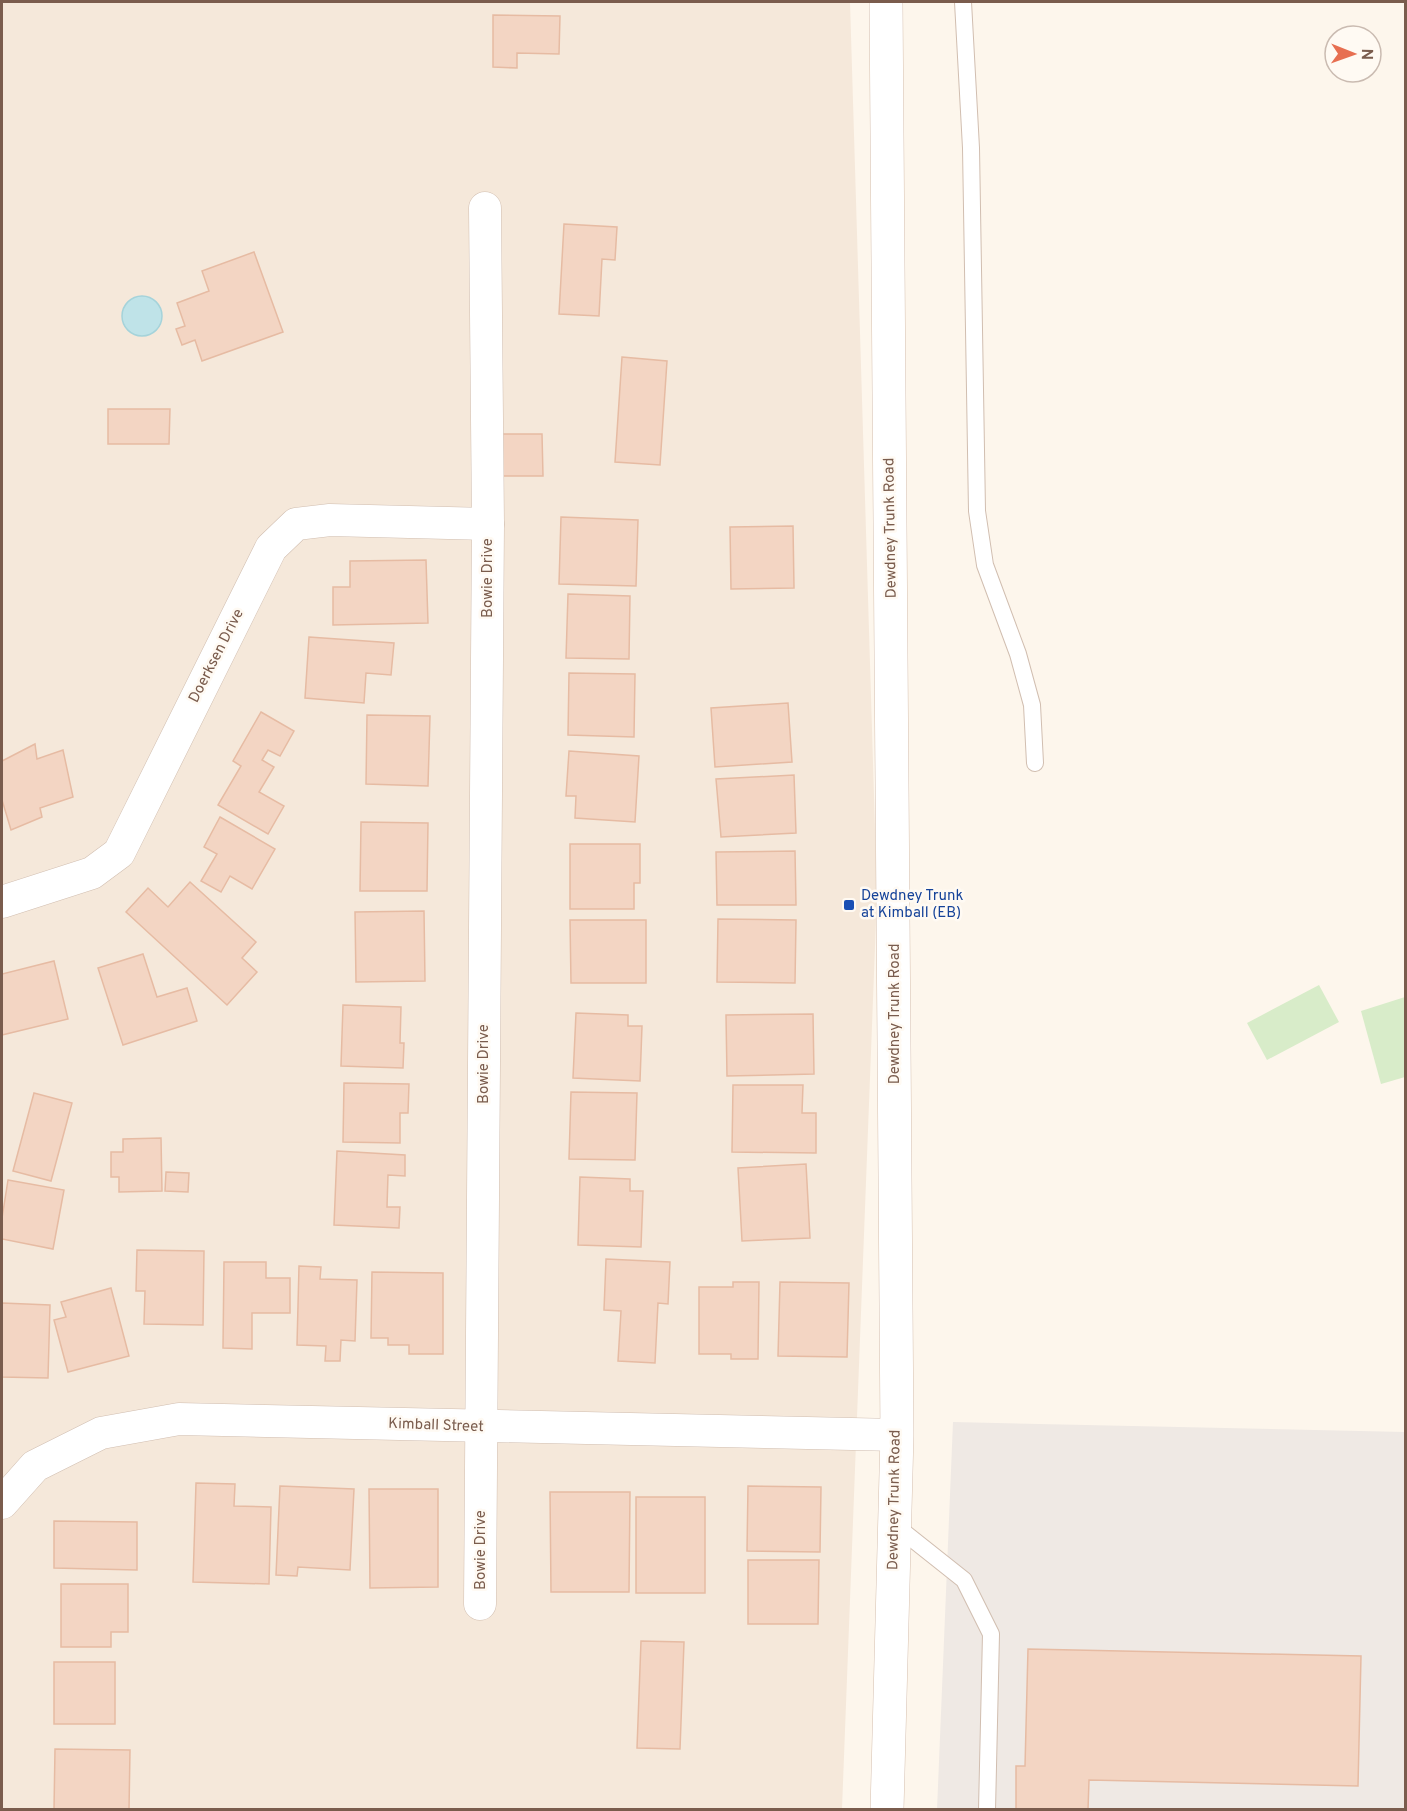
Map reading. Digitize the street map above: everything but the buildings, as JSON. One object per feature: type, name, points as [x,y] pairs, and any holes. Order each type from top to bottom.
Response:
[{"type":"main road","name":"Dewdney Trunk Road","points":[[886,2],[897,1435],[887,1809]]},
{"type":"street","name":"Bowie Drive","points":[[480,1604],[488,524],[485,208]]},
{"type":"street","name":"Doerksen Drive","points":[[2,902],[92,873],[119,853],[271,548],[296,525],[330,520],[488,524]]},
{"type":"street","name":"Kimball Street","points":[[2,1503],[35,1466],[101,1433],[179,1419],[897,1435]]},
{"type":"lane","points":[[963,2],[971,148],[977,511],[985,565],[1018,654],[1032,705],[1035,763]]},
{"type":"lane","points":[[896,1527],[964,1580],[991,1634],[987,1809]]},
{"type":"shaded area","points":[[2,2],[850,2],[877,895],[842,1809],[2,1810]]},
{"type":"shaded area","points":[[953,1422],[1405,1432],[1405,1809],[937,1810]]},
{"type":"green space","points":[[1319,985],[1339,1022],[1267,1060],[1247,1023]]},
{"type":"green space","points":[[1405,997],[1405,1077],[1381,1084],[1361,1011]]},
{"type":"water","points":[[142,296],[150,297],[156,302],[161,308],[161,324],[156,330],[150,335],[142,336],[134,335],[128,330],[123,324],[122,316],[123,308],[128,302],[134,297]]},
{"type":"place","name":"Dewdney Trunk at Kimball (EB)","points":[[849,905]]}]
